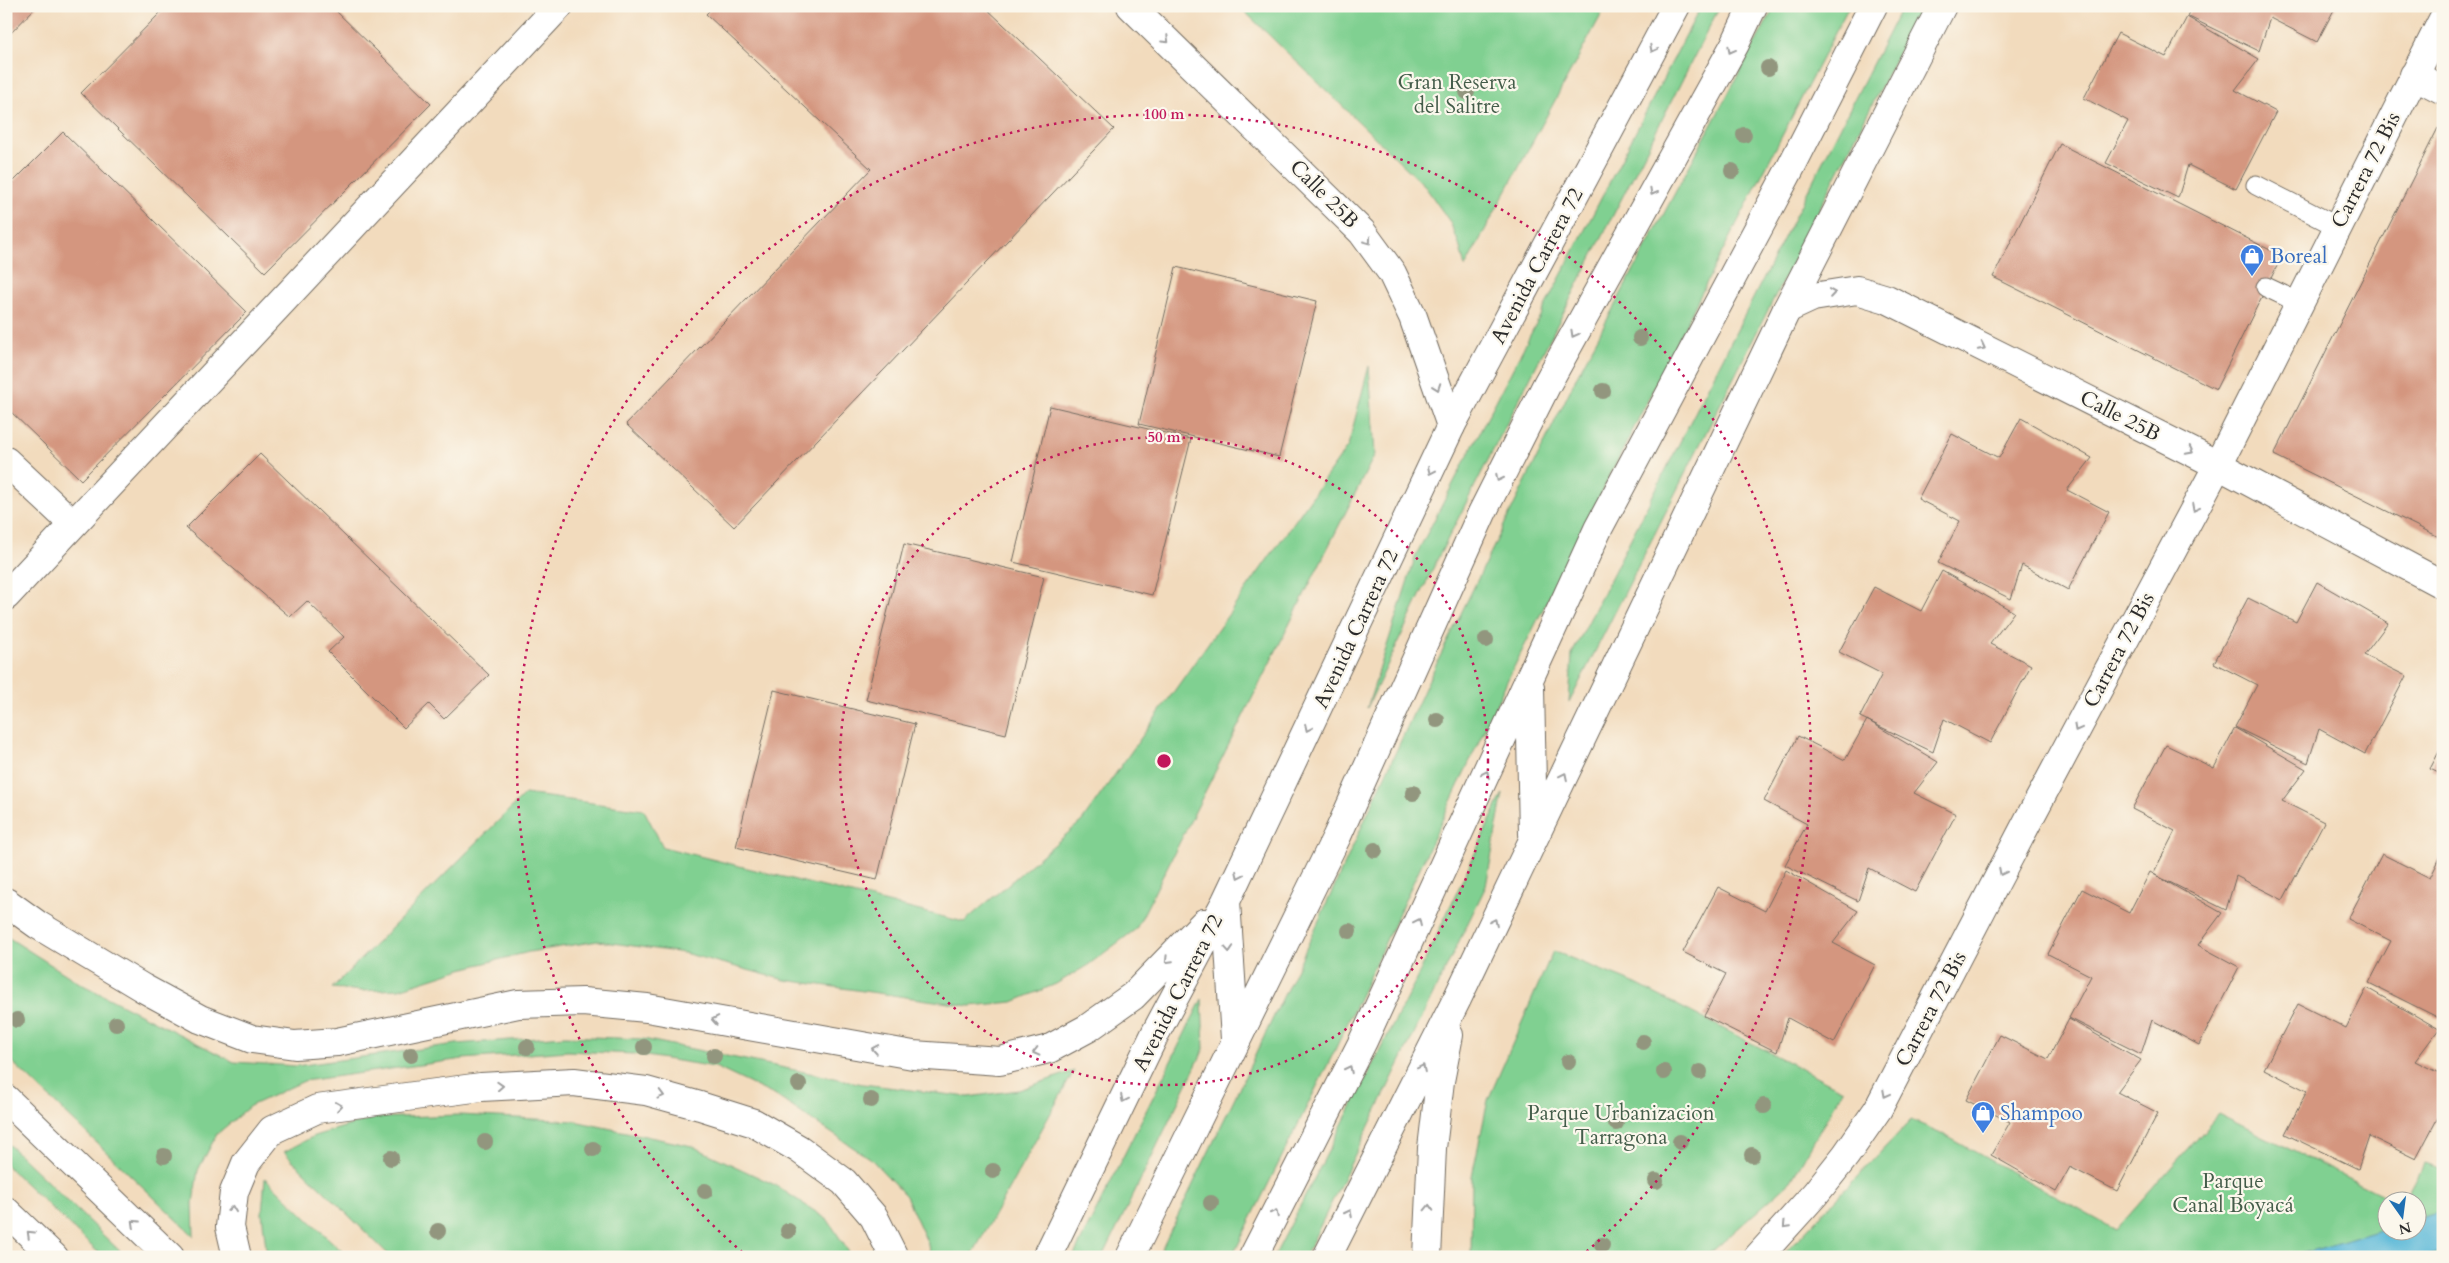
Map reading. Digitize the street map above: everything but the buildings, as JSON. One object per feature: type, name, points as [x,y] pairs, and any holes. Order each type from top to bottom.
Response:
[{"type":"main road","points":[[6,596],[72,523],[559,6]]},
{"type":"main road","name":"Calle 25B","points":[[1131,6],[1362,232],[1392,273],[1413,317],[1451,426]]},
{"type":"main road","name":"Avenida Carrera 72","points":[[1047,1257],[1156,1032],[1226,901],[1451,426],[1676,6]]},
{"type":"main road","points":[[1130,1257],[1235,1040],[1337,836],[1482,512],[1546,384],[1735,44],[1753,6]]},
{"type":"main road","points":[[1253,1257],[1363,1042],[1598,529],[1791,167],[1873,6]]},
{"type":"main road","points":[[1327,1257],[1456,999],[1787,309],[1942,6]]},
{"type":"main road","name":"Carrera 72 Bis","points":[[1758,1257],[1815,1194],[1846,1155],[1878,1109],[2033,811],[2218,465],[2443,19]]},
{"type":"main road","points":[[2414,75],[2443,90]]},
{"type":"main road","name":"Calle 25B","points":[[1787,309],[1813,297],[1857,290],[1887,299],[2218,465],[2443,585]]},
{"type":"main road","points":[[6,461],[72,523]]},
{"type":"main road","points":[[1530,680],[1533,840]]},
{"type":"main road","points":[[1226,901],[1235,1040]]},
{"type":"main road","points":[[6,902],[38,925],[143,988],[200,1019],[252,1039],[295,1045],[338,1042],[518,1004],[583,1002],[647,1008],[914,1055],[1000,1061],[1050,1049],[1088,1028],[1127,1001],[1226,901]]},
{"type":"main road","points":[[1427,1257],[1432,1148],[1440,1081],[1456,999]]},
{"type":"main road","points":[[237,1257],[230,1227],[234,1192],[246,1163],[272,1130],[317,1109],[481,1086],[574,1082],[646,1091],[754,1123],[799,1150],[844,1182],[874,1217],[894,1257]]},
{"type":"main road","points":[[6,1099],[170,1257]]},
{"type":"main road","points":[[6,1211],[54,1257]]},
{"type":"lane","points":[[2256,185],[2338,227]]},
{"type":"lane","points":[[2268,284],[2301,299]]},
{"type":"green space","name":"Gran Reserva del Salitre","points":[[1239,6],[1606,6],[1465,267],[1459,244],[1450,222],[1424,185]]},
{"type":"green space","points":[[1701,6],[1720,6],[1438,558],[1367,708],[1416,555]]},
{"type":"green space","points":[[1775,6],[1849,6],[1718,260],[1508,679],[1334,1052],[1232,1257],[1158,1257],[1299,964],[1430,677],[1577,376]]},
{"type":"green space","points":[[1902,6],[1922,6],[1569,703],[1572,654]]},
{"type":"green space","points":[[1369,366],[1375,454],[1136,929],[1088,965],[1056,984],[1013,1002],[970,1006],[785,980],[684,953],[598,941],[529,952],[461,969],[399,989],[362,991],[332,988],[525,794],[644,810],[663,847],[964,922],[1082,821],[1348,446]]},
{"type":"green space","points":[[1503,793],[1486,886],[1305,1257],[1274,1257],[1416,980]]},
{"type":"green space","points":[[6,936],[81,984],[234,1062],[296,1066],[456,1044],[565,1036],[643,1039],[863,1084],[968,1097],[1019,1090],[1074,1071],[971,1257],[930,1257],[928,1244],[906,1196],[872,1160],[776,1096],[715,1067],[634,1054],[568,1051],[463,1059],[304,1081],[250,1106],[217,1134],[198,1170],[193,1203],[194,1236],[6,1056]]},
{"type":"green space","name":"Parque Urbanizacion Tarragona","points":[[1553,951],[1636,984],[1843,1090],[1791,1181],[1706,1257],[1471,1257],[1472,1176],[1488,1100]]},
{"type":"green space","points":[[1202,999],[1204,1049],[1103,1257],[1073,1257]]},
{"type":"green space","name":"Parque Canal Boyacá","points":[[2218,1114],[2376,1192],[2376,1240],[2426,1240],[2426,1190],[2410,1190],[2424,1164],[2443,1170],[2443,1257],[1781,1257],[1911,1120],[1939,1132],[2116,1230]]},
{"type":"green space","points":[[459,1115],[574,1121],[692,1146],[775,1185],[828,1220],[852,1257],[391,1257],[284,1152],[314,1136],[374,1118]]},
{"type":"green space","points":[[6,1142],[126,1257],[103,1257],[6,1165]]},
{"type":"green space","points":[[265,1178],[348,1257],[267,1257],[262,1213]]},
{"type":"water","points":[[2443,1210],[2443,1250],[2423,1257],[2292,1257],[2376,1231],[2376,1240],[2426,1240],[2426,1215]]},
{"type":"place","name":"Boreal","points":[[2252,277]]},
{"type":"place","name":"Shampoo","points":[[1983,1134]]}]
